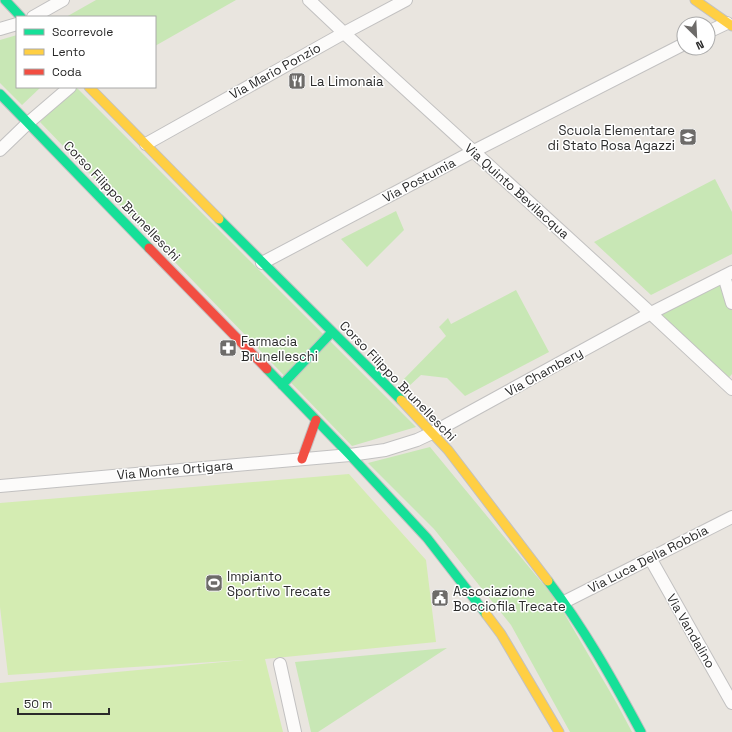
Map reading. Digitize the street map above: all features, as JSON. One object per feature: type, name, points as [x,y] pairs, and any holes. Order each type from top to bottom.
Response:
[{"type":"street","points":[[5,0],[20,16]]},
{"type":"street","points":[[35,16],[63,0]]},
{"type":"street","name":"Via Quinto Bevilacqua","points":[[309,0],[651,313],[730,382]]},
{"type":"street","name":"Via Mario Ponzio","points":[[146,144],[406,0]]},
{"type":"street","points":[[695,0],[729,24]]},
{"type":"street","points":[[0,29],[16,24]]},
{"type":"street","points":[[716,29],[729,24]]},
{"type":"street","name":"Via Postumia","points":[[262,263],[474,151],[676,48]]},
{"type":"street","points":[[0,150],[28,123],[69,88]]},
{"type":"street","name":"Corso Filippo Brunelleschi","points":[[90,88],[262,263],[387,386],[448,450],[564,602],[616,684],[641,732]]},
{"type":"street","name":"Corso Filippo Brunelleschi","points":[[0,94],[350,455],[427,538],[494,623],[559,732]]},
{"type":"street","points":[[728,274],[732,303]]},
{"type":"street","name":"Via Chambery","points":[[350,455],[385,450],[417,440],[432,433],[651,313],[728,274]]},
{"type":"street","points":[[282,385],[332,332]]},
{"type":"street","points":[[302,459],[316,420]]},
{"type":"street","name":"Via Monte Ortigara","points":[[0,486],[350,455]]},
{"type":"street","name":"Via Luca Della Robbia","points":[[564,602],[732,517]]},
{"type":"street","name":"Via Vandalino","points":[[650,558],[732,703]]},
{"type":"street","points":[[280,664],[295,732]]},
{"type":"green space","points":[[96,0],[236,0],[156,45],[156,16],[68,16]]},
{"type":"green space","points":[[16,35],[16,88],[40,88],[22,105],[0,83],[0,40]]},
{"type":"green space","points":[[74,88],[77,88],[416,427],[352,446],[40,122]]},
{"type":"green space","points":[[715,179],[732,212],[732,254],[651,295],[594,242]]},
{"type":"green space","points":[[396,211],[404,230],[367,267],[341,239]]},
{"type":"green space","points":[[724,276],[732,303],[732,374],[725,382],[651,313]]},
{"type":"green space","points":[[516,290],[549,352],[465,396],[447,378],[421,375],[408,387],[402,381],[446,336],[439,327],[448,318],[451,324]]},
{"type":"green space","points":[[430,447],[557,601],[632,732],[570,732],[511,625],[434,529],[368,463]]},
{"type":"green space","name":"Impianto Sportivo Trecate","points":[[349,474],[426,560],[436,642],[265,659],[283,732],[0,732],[0,683],[244,660],[8,675],[0,607],[0,503]]},
{"type":"green space","points":[[447,648],[318,732],[311,732],[295,662]]},
{"type":"traffic: fast","points":[[5,0],[20,16]]},
{"type":"traffic: fast","points":[[0,94],[149,248]]},
{"type":"traffic: fast","points":[[219,219],[401,400]]},
{"type":"traffic: fast","points":[[282,385],[332,332]]},
{"type":"traffic: fast","points":[[267,369],[427,538],[486,614]]},
{"type":"traffic: fast","points":[[548,581],[586,636],[641,732]]},
{"type":"traffic: slow","points":[[695,0],[732,26]]},
{"type":"traffic: slow","points":[[90,88],[219,219]]},
{"type":"traffic: slow","points":[[401,400],[448,450],[548,581]]},
{"type":"traffic: slow","points":[[486,614],[501,634],[559,732]]},
{"type":"traffic: jam","points":[[149,248],[267,369]]},
{"type":"traffic: jam","points":[[302,459],[316,420]]},
{"type":"place","name":"La Limonaia","points":[[297,81]]},
{"type":"place","name":"Scuola Elementare di Stato Rosa Agazzi","points":[[688,137]]},
{"type":"place","name":"Farmacia Brunelleschi","points":[[228,348]]},
{"type":"place","name":"Impianto Sportivo Trecate","points":[[214,583]]},
{"type":"place","name":"Associazione Bocciofila Trecate","points":[[440,598]]}]
